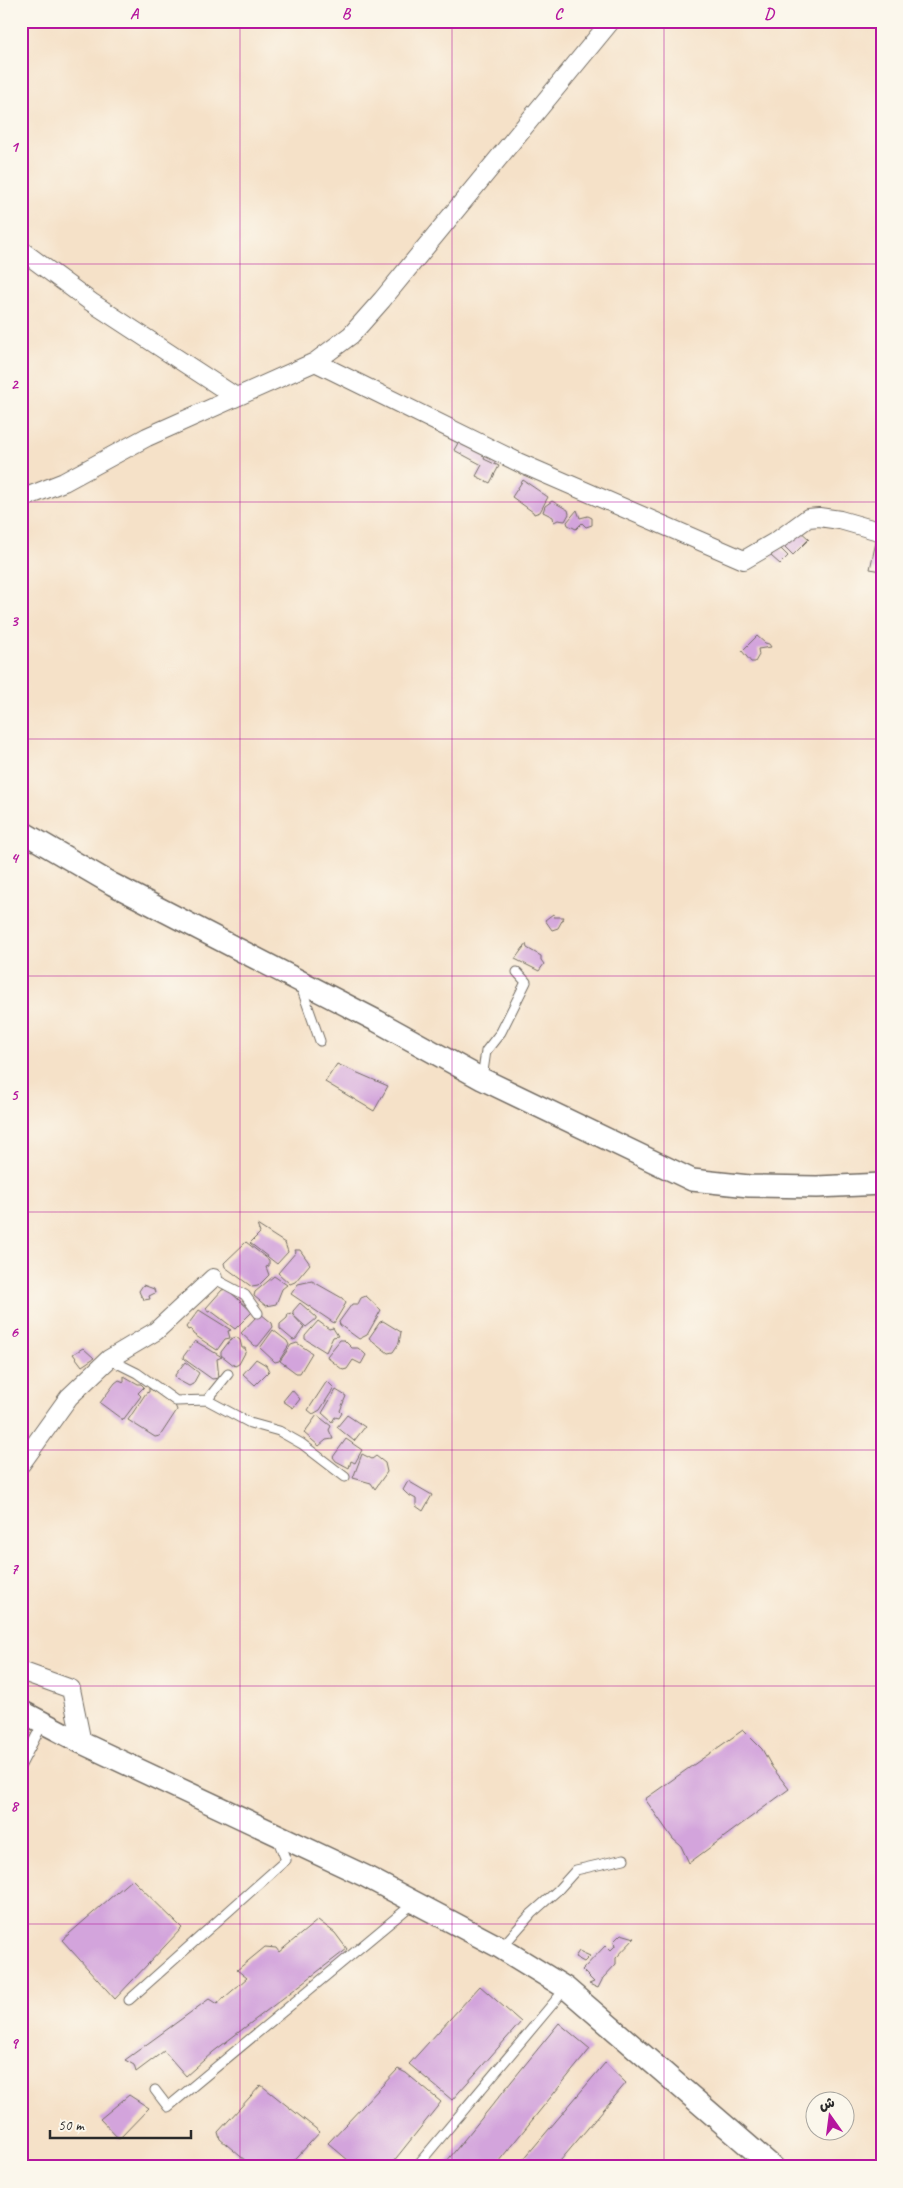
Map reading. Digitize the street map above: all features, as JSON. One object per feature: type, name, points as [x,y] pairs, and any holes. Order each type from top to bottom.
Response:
[{"type":"street","points":[[21,499],[64,482],[146,437],[316,362],[351,335],[382,300],[611,21]]},
{"type":"street","points":[[21,250],[91,302],[236,397]]},
{"type":"street","points":[[316,362],[520,463],[744,560],[778,540],[808,518],[819,517],[840,520],[882,532]]},
{"type":"street","points":[[21,831],[112,884],[298,980],[482,1079],[692,1180],[749,1186],[817,1187],[882,1184]]},
{"type":"street","points":[[21,1464],[69,1397],[109,1359],[156,1331],[213,1278]]},
{"type":"street","points":[[21,1671],[71,1689],[82,1743]]},
{"type":"street","points":[[21,1711],[82,1743],[276,1833],[415,1902],[501,1948],[566,1988],[773,2167]]},
{"type":"lane","points":[[482,1079],[486,1051],[501,1032],[526,982],[517,972]]},
{"type":"lane","points":[[298,980],[320,1042]]},
{"type":"lane","points":[[213,1278],[245,1295],[258,1313]]},
{"type":"lane","points":[[109,1359],[137,1373],[176,1401],[207,1400],[250,1423],[279,1431],[302,1444],[344,1477]]},
{"type":"lane","points":[[207,1400],[228,1374]]},
{"type":"lane","points":[[21,1765],[43,1722]]},
{"type":"lane","points":[[129,2000],[286,1860],[276,1833]]},
{"type":"lane","points":[[501,1948],[531,1914],[558,1890],[576,1870],[624,1859]]},
{"type":"lane","points":[[155,2090],[168,2107],[415,1902]]},
{"type":"lane","points":[[416,2167],[566,1988]]},
{"type":"building","points":[[462,436],[488,449],[484,459],[499,466],[490,483],[476,476],[482,465],[454,450]]},
{"type":"building","points":[[523,480],[548,497],[540,512],[534,514],[512,497]]},
{"type":"building","points":[[552,501],[568,510],[569,514],[565,521],[558,520],[554,522],[553,517],[543,512],[545,506]]},
{"type":"building","points":[[577,510],[580,518],[588,516],[592,518],[592,525],[586,527],[582,523],[576,529],[568,525],[567,522]]},
{"type":"building","points":[[798,529],[809,539],[793,555],[782,544]]},
{"type":"building","points":[[876,542],[882,543],[882,571],[870,569]]},
{"type":"building","points":[[779,547],[788,556],[780,564],[771,556]]},
{"type":"building","points":[[757,636],[771,647],[758,649],[759,655],[755,662],[751,662],[742,651]]},
{"type":"building","points":[[553,914],[554,917],[564,917],[558,928],[552,930],[545,920]]},
{"type":"building","points":[[526,944],[527,948],[541,956],[544,964],[539,971],[515,959]]},
{"type":"building","points":[[337,1064],[388,1086],[374,1111],[325,1082]]},
{"type":"building","points":[[257,1225],[285,1243],[288,1252],[277,1264],[250,1243],[260,1233]]},
{"type":"building","points":[[246,1242],[269,1260],[269,1266],[266,1267],[269,1275],[258,1286],[252,1287],[225,1267],[224,1263]]},
{"type":"building","points":[[295,1250],[300,1250],[310,1264],[295,1282],[290,1284],[278,1273],[296,1252]]},
{"type":"building","points":[[274,1276],[287,1285],[282,1289],[276,1304],[266,1306],[254,1296],[255,1292]]},
{"type":"building","points":[[312,1281],[342,1298],[346,1303],[334,1323],[291,1294],[298,1284]]},
{"type":"building","points":[[143,1285],[154,1289],[155,1293],[149,1296],[150,1299],[144,1300],[141,1296],[139,1291]]},
{"type":"building","points":[[227,1289],[252,1312],[235,1329],[211,1311],[208,1312],[206,1308],[222,1290]]},
{"type":"building","points":[[366,1296],[381,1310],[367,1335],[359,1339],[340,1325],[339,1322],[352,1304],[358,1304],[361,1298]]},
{"type":"building","points":[[300,1303],[316,1317],[306,1327],[293,1315],[293,1311]]},
{"type":"building","points":[[199,1310],[231,1330],[228,1331],[230,1338],[225,1339],[217,1350],[186,1327]]},
{"type":"building","points":[[291,1313],[304,1327],[296,1339],[293,1340],[280,1329],[280,1324]]},
{"type":"building","points":[[261,1314],[272,1323],[273,1327],[258,1346],[255,1346],[241,1333]]},
{"type":"building","points":[[318,1321],[329,1329],[333,1328],[338,1336],[333,1337],[326,1352],[305,1339],[305,1336]]},
{"type":"building","points":[[383,1321],[401,1332],[399,1343],[393,1352],[388,1353],[369,1338],[380,1322]]},
{"type":"building","points":[[273,1330],[287,1341],[289,1345],[279,1361],[275,1362],[260,1348]]},
{"type":"building","points":[[236,1337],[240,1340],[242,1348],[245,1348],[246,1351],[239,1364],[235,1366],[221,1355],[221,1352],[231,1339]]},
{"type":"building","points":[[340,1340],[344,1340],[352,1348],[358,1348],[366,1355],[361,1364],[353,1360],[347,1369],[343,1370],[328,1358],[327,1356]]},
{"type":"building","points":[[195,1341],[222,1357],[217,1359],[219,1378],[212,1379],[184,1359],[183,1357]]},
{"type":"building","points":[[297,1343],[312,1353],[300,1373],[296,1373],[280,1361],[291,1345]]},
{"type":"building","points":[[83,1348],[94,1358],[82,1366],[73,1354]]},
{"type":"building","points":[[256,1359],[266,1365],[269,1371],[255,1385],[243,1374]]},
{"type":"building","points":[[185,1362],[199,1373],[193,1384],[189,1386],[176,1379],[175,1375]]},
{"type":"building","points":[[124,1376],[144,1387],[138,1393],[141,1396],[123,1420],[100,1403],[115,1383],[119,1380],[124,1382]]},
{"type":"building","points":[[327,1381],[334,1388],[320,1410],[313,1414],[308,1410]]},
{"type":"building","points":[[149,1388],[175,1405],[177,1410],[160,1436],[155,1437],[128,1420],[146,1393],[149,1392]]},
{"type":"building","points":[[292,1390],[300,1399],[293,1408],[283,1401]]},
{"type":"building","points":[[336,1390],[346,1396],[340,1411],[342,1413],[339,1418],[335,1417],[332,1422],[322,1413]]},
{"type":"building","points":[[317,1415],[331,1426],[329,1430],[333,1439],[326,1440],[319,1446],[304,1433]]},
{"type":"building","points":[[347,1415],[365,1427],[354,1441],[337,1427]]},
{"type":"building","points":[[346,1439],[362,1450],[355,1463],[351,1461],[349,1468],[336,1461],[333,1457]]},
{"type":"building","points":[[362,1454],[372,1459],[376,1456],[385,1463],[387,1472],[375,1489],[371,1483],[353,1478]]},
{"type":"building","points":[[408,1481],[432,1495],[423,1511],[416,1506],[416,1499],[403,1490]]},
{"type":"building","points":[[743,1730],[762,1749],[772,1767],[789,1789],[689,1863],[681,1846],[673,1839],[645,1799]]},
{"type":"building","points":[[132,1879],[182,1928],[115,1999],[62,1940]]},
{"type":"building","points":[[318,1920],[335,1933],[347,1949],[213,2052],[186,2076],[164,2051],[136,2072],[134,2065],[125,2060],[209,1999],[217,2004],[247,1978],[237,1970],[265,1947],[276,1948],[279,1952]]},
{"type":"building","points":[[621,1934],[635,1938],[616,1958],[616,1964],[603,1978],[598,1988],[589,1984],[594,1982],[582,1970],[606,1945],[611,1950],[615,1946],[614,1941]]},
{"type":"building","points":[[579,1951],[590,1956],[584,1962],[575,1957]]},
{"type":"building","points":[[480,1986],[521,2022],[452,2100],[409,2064]]},
{"type":"building","points":[[559,2023],[590,2049],[494,2167],[442,2167]]},
{"type":"building","points":[[605,2063],[626,2083],[555,2167],[517,2167]]},
{"type":"building","points":[[398,2069],[406,2073],[441,2102],[389,2167],[356,2167],[328,2143]]},
{"type":"building","points":[[261,2085],[320,2132],[288,2167],[253,2167],[220,2139],[218,2132]]},
{"type":"building","points":[[129,2095],[149,2108],[119,2139],[100,2119]]}]
